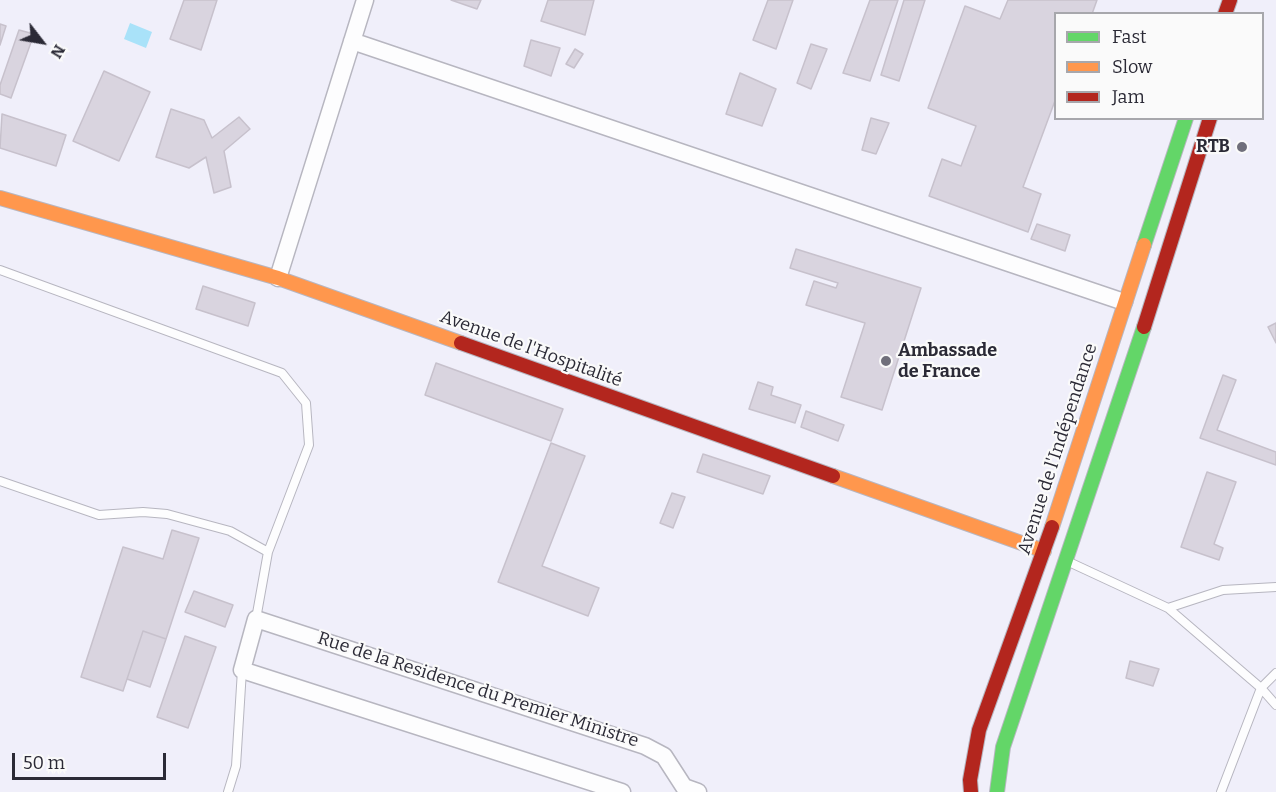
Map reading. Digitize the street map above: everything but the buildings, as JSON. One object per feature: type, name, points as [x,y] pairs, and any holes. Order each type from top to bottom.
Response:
[{"type":"main road","name":"Avenue de l'Indépendance","points":[[970,792],[979,730],[1044,551],[1185,120]]},
{"type":"main road","points":[[997,792],[1003,747],[1149,312],[1209,120]]},
{"type":"main road","name":"Avenue de l'Hospitalité","points":[[0,198],[279,278],[1044,551]]},
{"type":"street","points":[[279,278],[365,0]]},
{"type":"street","points":[[352,41],[1124,302]]},
{"type":"street","points":[[255,619],[242,670],[622,792]]},
{"type":"street","name":"Rue de la Residence du Premier Ministre","points":[[255,619],[645,746],[664,756],[684,790]]},
{"type":"lane","points":[[0,270],[282,373],[306,404],[309,445],[268,552],[255,619]]},
{"type":"lane","points":[[0,481],[99,515],[143,512],[177,517],[230,531],[268,552]]},
{"type":"lane","points":[[1065,560],[1167,608],[1261,688],[1276,705]]},
{"type":"lane","points":[[1167,608],[1223,591],[1276,587]]},
{"type":"lane","points":[[228,792],[236,766],[242,670]]},
{"type":"lane","points":[[1221,792],[1261,688],[1276,673]]},
{"type":"water","points":[[130,23],[152,32],[146,48],[124,39]]},
{"type":"traffic: fast","points":[[1144,245],[1185,120]]},
{"type":"traffic: fast","points":[[997,792],[1003,747],[1144,327]]},
{"type":"traffic: slow","points":[[0,198],[278,278],[461,343]]},
{"type":"traffic: slow","points":[[1052,527],[1144,245]]},
{"type":"traffic: slow","points":[[833,476],[1044,551]]},
{"type":"traffic: jam","points":[[1226,12],[1230,0]]},
{"type":"traffic: jam","points":[[1144,327],[1209,120]]},
{"type":"traffic: jam","points":[[461,343],[833,476]]},
{"type":"traffic: jam","points":[[971,792],[970,780],[979,730],[1052,527]]},
{"type":"place","name":"RTB","points":[[1242,147]]},
{"type":"place","name":"Ambassade de France","points":[[886,361]]}]
